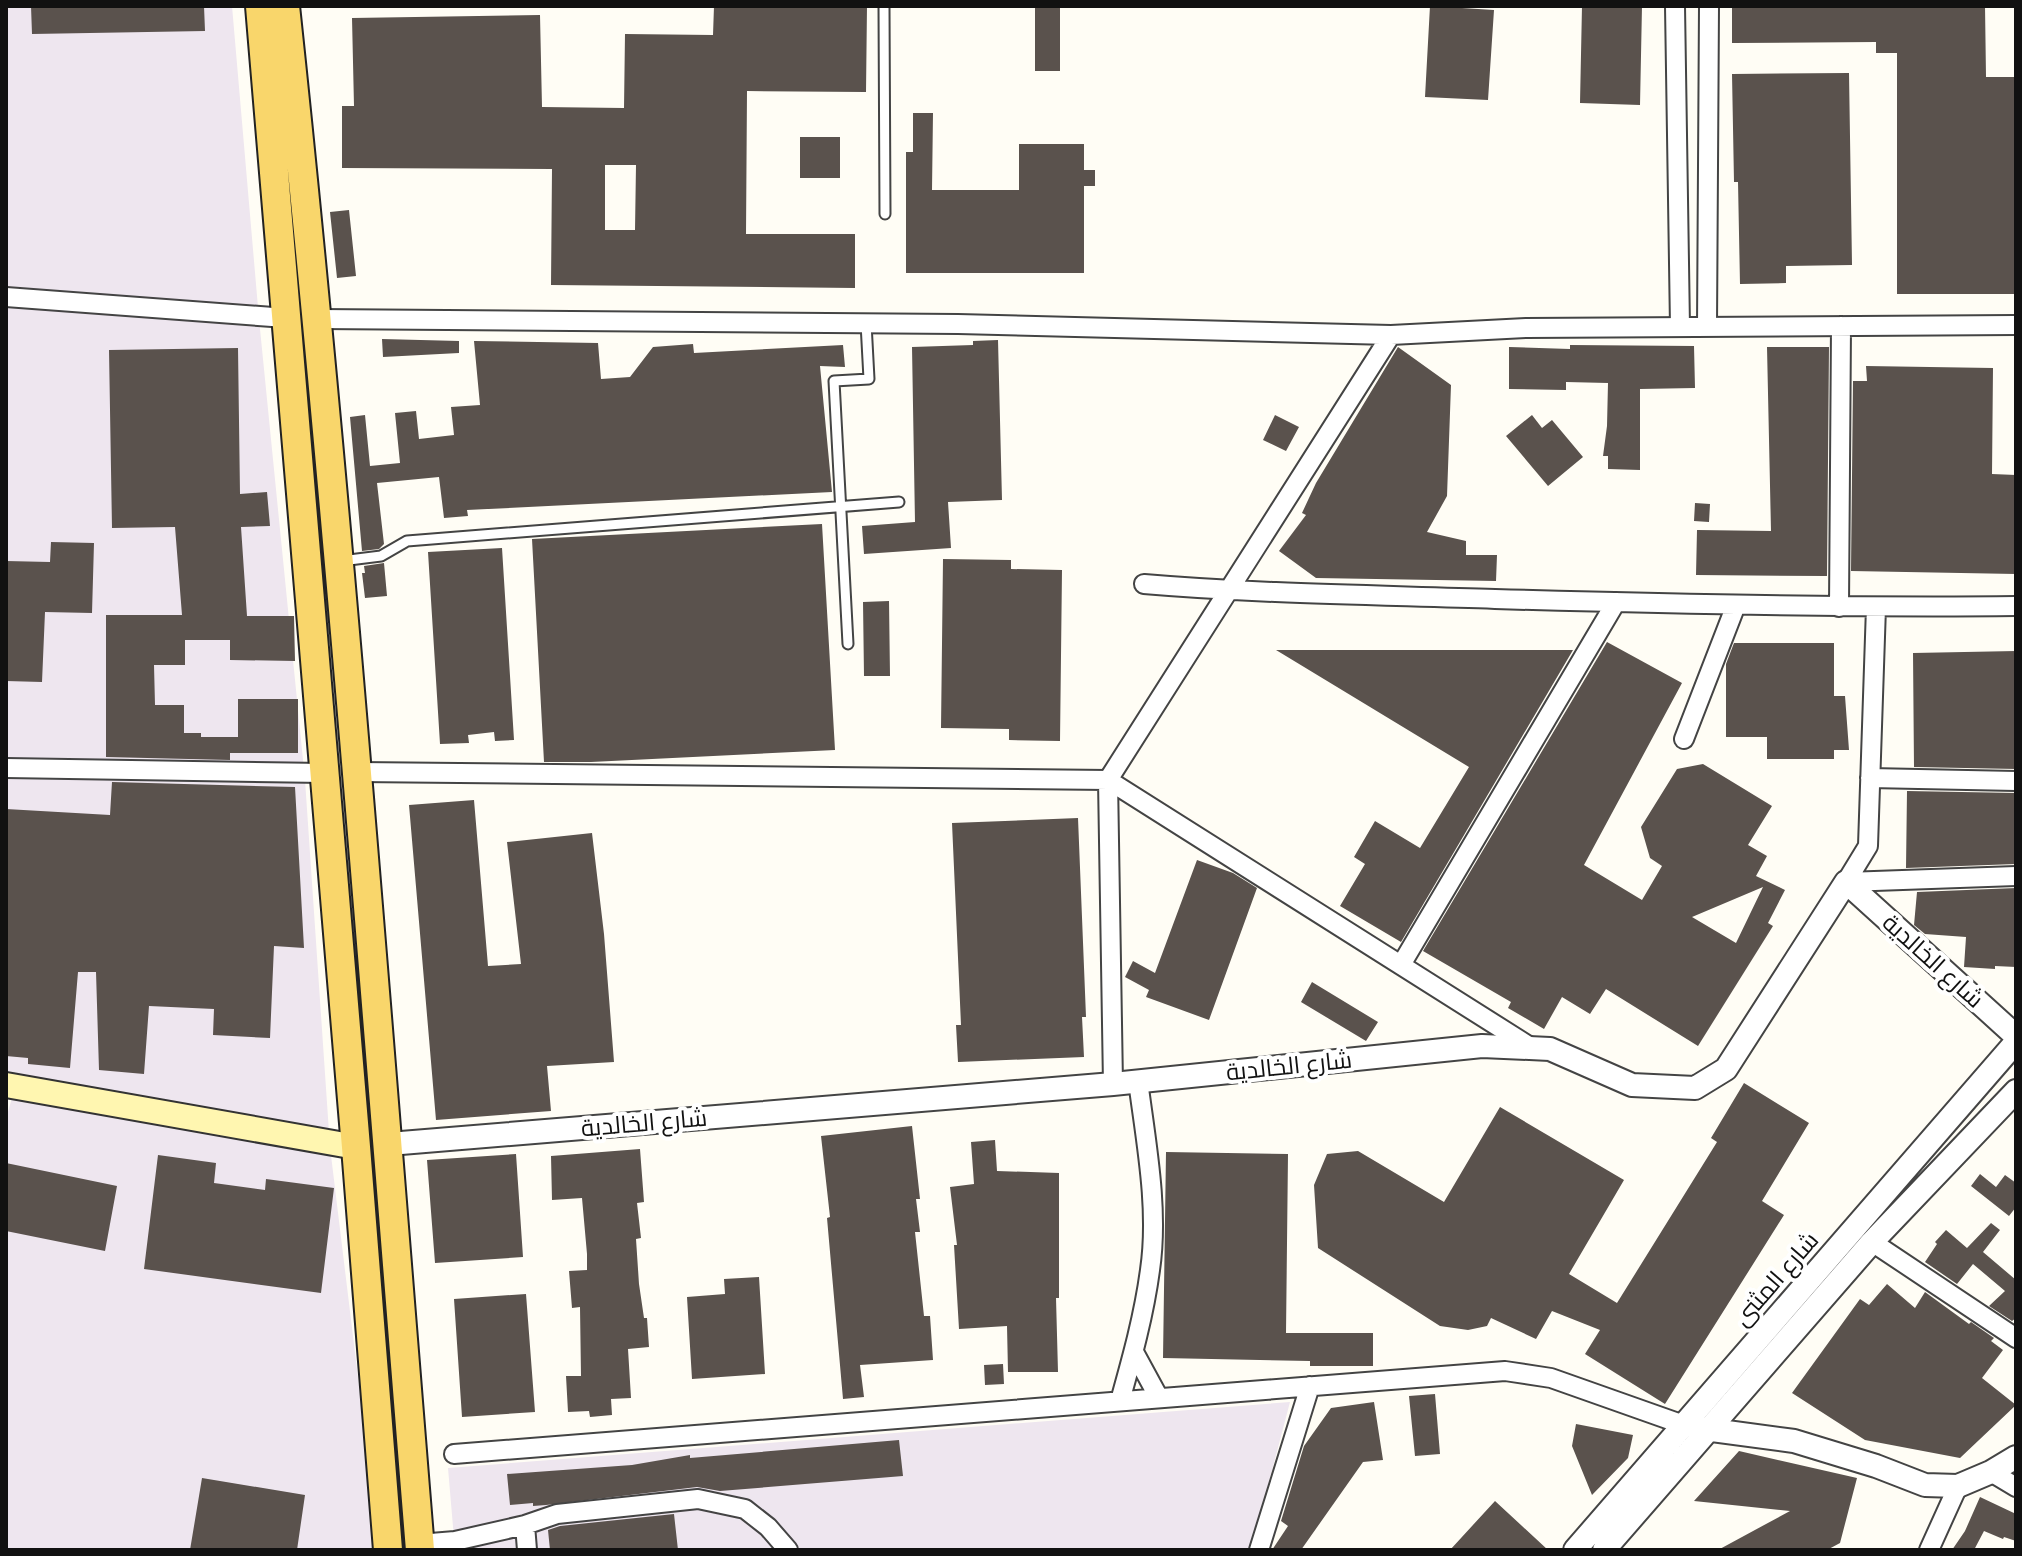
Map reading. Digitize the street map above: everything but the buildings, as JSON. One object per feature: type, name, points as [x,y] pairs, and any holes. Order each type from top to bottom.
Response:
[{"type":"main road","points":[[260,6],[388,1550]]},
{"type":"main road","points":[[285,6],[319,319],[420,1547]]},
{"type":"main road","points":[[6,1085],[356,1147]]},
{"type":"street","points":[[1675,6],[1680,327]]},
{"type":"street","points":[[1707,327],[1709,6]]},
{"type":"street","points":[[6,297],[286,318]]},
{"type":"street","points":[[319,319],[866,323],[1391,335],[1526,328],[2016,325]]},
{"type":"street","points":[[1839,607],[1841,326]]},
{"type":"street","points":[[1113,1084],[1108,780],[1391,335]]},
{"type":"street","points":[[1144,584],[1226,591],[1616,602],[1839,607],[2016,606]]},
{"type":"street","points":[[1401,965],[1616,602]]},
{"type":"street","points":[[1684,739],[1736,605]]},
{"type":"street","points":[[1846,882],[1868,846],[1876,607]]},
{"type":"street","points":[[6,768],[324,773]]},
{"type":"street","points":[[358,772],[1108,780],[1532,1048]]},
{"type":"street","points":[[1870,778],[2016,781]]},
{"type":"street","points":[[1846,882],[2016,876]]},
{"type":"street","name":"شارع الخالدية","points":[[389,1144],[1113,1084],[1482,1046],[1550,1049],[1632,1085],[1695,1088],[1726,1069],[1846,882],[2016,1039]]},
{"type":"street","name":"شارع المثنى","points":[[1575,1550],[2016,1039]]},
{"type":"street","points":[[1120,1401],[1134,1352],[1150,1268],[1151,1187],[1138,1081]]},
{"type":"street","name":"شارع المثنى","points":[[1604,1550],[1872,1242],[2016,1091]]},
{"type":"street","points":[[1872,1242],[2016,1338]]},
{"type":"street","points":[[1134,1352],[1159,1398]]},
{"type":"street","points":[[454,1454],[1505,1371],[1551,1378],[1706,1431],[1794,1441],[1876,1466],[1925,1485],[1958,1486],[2016,1457]]},
{"type":"street","points":[[1259,1550],[1310,1386]]},
{"type":"street","points":[[1991,1472],[2016,1487]]},
{"type":"street","points":[[1929,1550],[1958,1486]]},
{"type":"street","points":[[420,1547],[525,1525],[557,1514],[698,1499],[745,1509],[768,1527],[788,1550]]},
{"type":"street","points":[[525,1525],[527,1550]]},
{"type":"lane","points":[[884,6],[885,214]]},
{"type":"lane","points":[[848,644],[834,381],[869,379],[866,323]]},
{"type":"lane","points":[[340,562],[381,556],[407,541],[899,502]]},
{"type":"shaded area","points":[[6,6],[232,6],[259,319],[305,780],[330,1147],[379,1550],[6,1550],[6,1119],[15,1087],[6,1085]]},
{"type":"shaded area","points":[[1290,1402],[1251,1550],[455,1550],[448,1468]]}]
